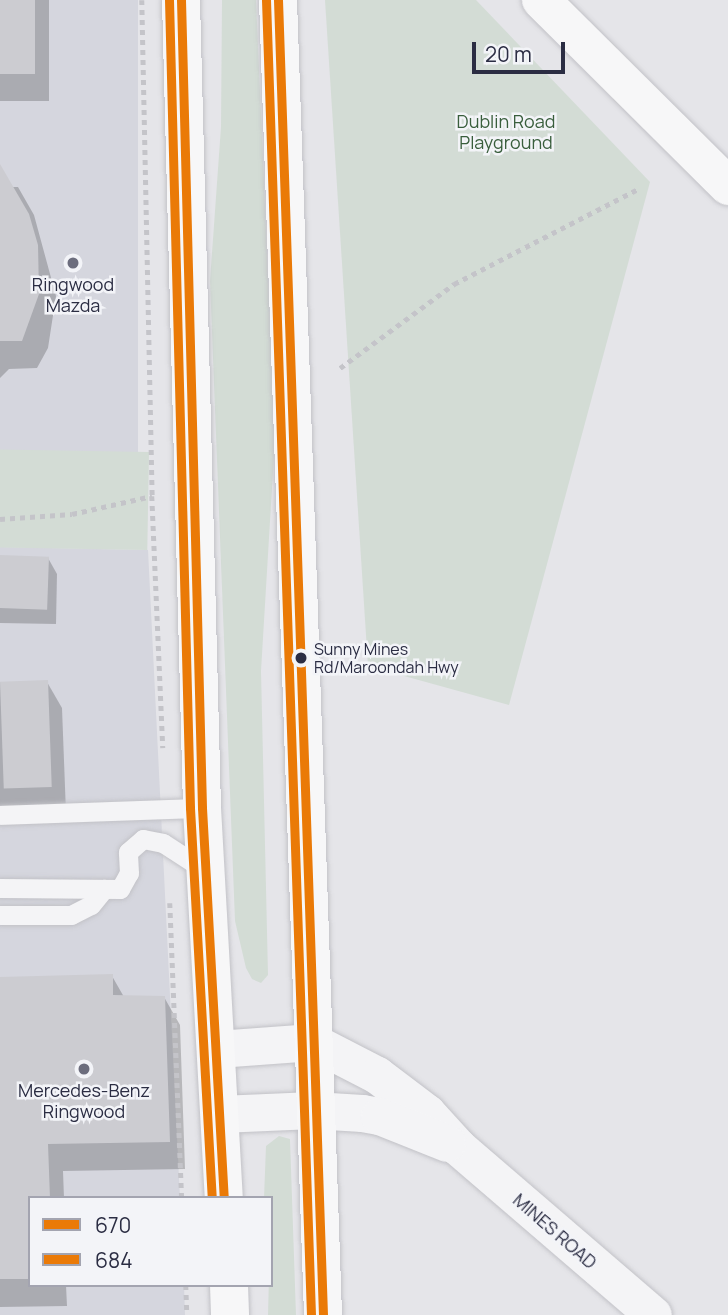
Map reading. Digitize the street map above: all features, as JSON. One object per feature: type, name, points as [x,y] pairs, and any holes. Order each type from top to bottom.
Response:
[{"type":"main road","points":[[181,0],[202,808],[224,1196]]},
{"type":"main road","points":[[278,0],[313,1042],[313,1110],[323,1315]]},
{"type":"main road","points":[[541,0],[728,186]]},
{"type":"main road","points":[[229,1287],[230,1315]]},
{"type":"street","points":[[217,1049],[313,1042]]},
{"type":"street","name":"MINES ROAD","points":[[313,1042],[405,1095],[458,1147],[653,1315]]},
{"type":"street","name":"MINES ROAD","points":[[220,1114],[313,1110],[380,1116],[458,1147]]},
{"type":"lane","points":[[0,815],[202,808]]},
{"type":"lane","points":[[0,888],[120,889],[129,873],[128,852],[143,839],[163,843],[206,872]]},
{"type":"lane","points":[[0,915],[71,915],[91,905],[104,889]]},
{"type":"path","points":[[142,0],[152,496],[163,754]]},
{"type":"path","points":[[340,368],[454,284],[638,190]]},
{"type":"path","points":[[0,519],[72,514],[152,496]]},
{"type":"path","points":[[169,900],[182,1196]]},
{"type":"path","points":[[186,1287],[187,1315]]},
{"type":"shaded area","name":"Ringwood Mazda","points":[[0,0],[138,0],[138,453],[0,453]]},
{"type":"shaded area","points":[[0,547],[148,550],[180,1196],[28,1196],[28,1287],[184,1287],[185,1315],[0,1315]]},
{"type":"green space","points":[[222,0],[256,0],[275,438],[261,671],[268,975],[261,983],[252,979],[246,968],[235,921],[210,281],[221,127]]},
{"type":"green space","name":"Dublin Road Playground","points":[[325,0],[476,0],[650,182],[509,705],[368,666]]},
{"type":"green space","points":[[0,449],[149,452],[147,550],[0,547]]},
{"type":"green space","points":[[279,1136],[290,1139],[296,1315],[268,1315],[269,1287],[273,1287],[273,1196],[264,1196],[266,1146]]},
{"type":"building","points":[[0,0],[35,0],[35,74],[0,74]]},
{"type":"building","points":[[0,164],[29,214],[38,245],[39,294],[22,341],[0,341]]},
{"type":"building","points":[[0,555],[49,557],[47,610],[0,608]]},
{"type":"building","points":[[48,680],[52,787],[4,789],[0,682]]},
{"type":"building","name":"Mercedes-Benz Ringwood","points":[[113,974],[113,995],[165,996],[170,1142],[48,1144],[50,1196],[28,1196],[28,1279],[0,1279],[0,977]]},
{"type":"transit line","name":"684","points":[[169,0],[190,808],[212,1196]]},
{"type":"transit line","name":"670","points":[[181,0],[202,808],[224,1196]]},
{"type":"transit line","name":"684","points":[[266,0],[311,1315]]},
{"type":"transit line","name":"670","points":[[278,0],[323,1315]]},
{"type":"place","name":"Ringwood Mazda","points":[[73,263]]},
{"type":"place","name":"Sunny Mines Rd/Maroondah Hwy","points":[[301,658]]},
{"type":"place","name":"Mercedes-Benz Ringwood","points":[[84,1069]]}]
